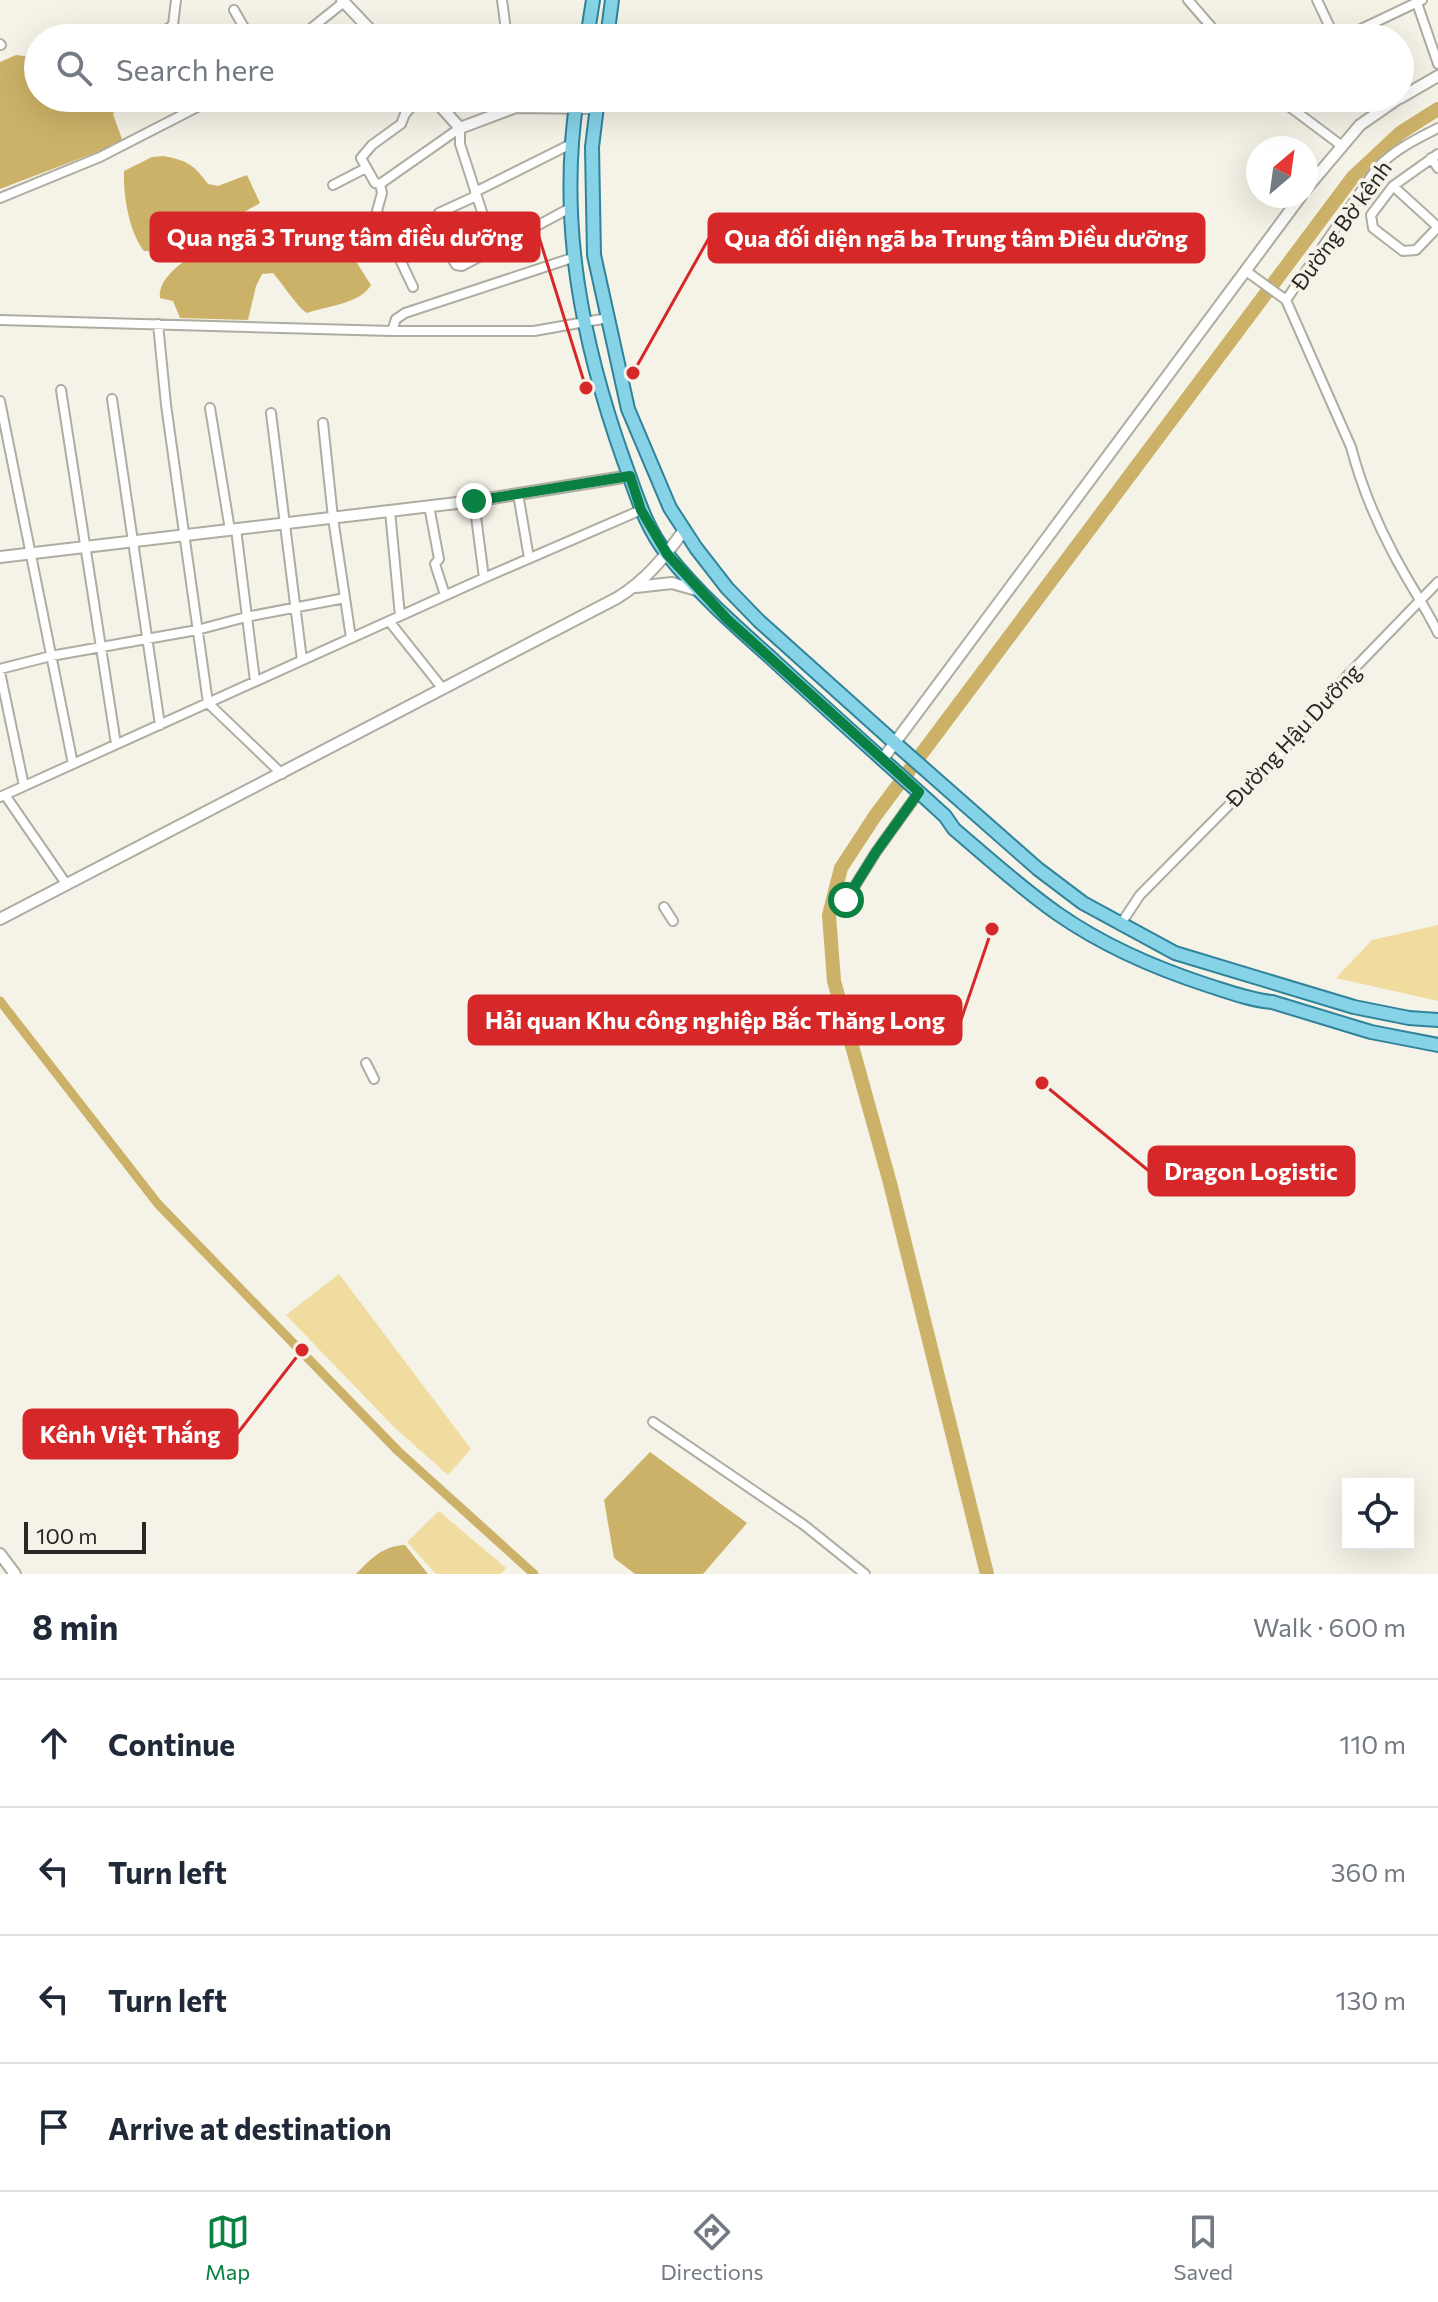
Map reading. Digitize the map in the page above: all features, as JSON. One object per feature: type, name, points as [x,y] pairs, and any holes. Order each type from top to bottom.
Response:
[{"type":"main road","points":[[589,24],[593,0]]},
{"type":"main road","points":[[609,24],[612,0]]},
{"type":"main road","points":[[575,112],[571,144],[572,258],[599,382],[641,510],[667,554],[702,592],[727,619],[945,816],[954,829],[1044,904],[1103,941],[1176,975],[1256,1001],[1272,1002],[1371,1032],[1434,1044],[1435,1020],[1354,1007],[1175,953],[1083,903],[1038,869],[909,756],[759,621],[727,588],[670,508],[628,409],[594,255],[592,147],[596,112]]},
{"type":"street","points":[[173,24],[176,0]]},
{"type":"street","points":[[502,0],[505,24]]},
{"type":"street","points":[[1188,0],[1209,24]]},
{"type":"street","points":[[1317,0],[1328,24]]},
{"type":"street","points":[[316,24],[343,1],[365,24]]},
{"type":"street","points":[[1372,24],[1420,1],[1438,64]]},
{"type":"street","points":[[234,10],[242,24]]},
{"type":"street","points":[[1414,90],[1438,76]]},
{"type":"street","points":[[0,198],[100,157],[188,112]]},
{"type":"street","points":[[380,184],[375,182],[361,159],[363,154],[402,123],[407,112]]},
{"type":"street","points":[[446,112],[460,128],[459,140],[494,249]]},
{"type":"street","points":[[380,184],[460,128],[494,112]]},
{"type":"street","points":[[1297,112],[1342,146]]},
{"type":"street","points":[[1318,175],[1360,125],[1379,112]]},
{"type":"street","name":"Đường Bờ kênh","points":[[1286,300],[1377,168],[1415,139],[1438,128]]},
{"type":"street","points":[[570,208],[462,266],[456,265],[453,260],[439,213],[571,144]]},
{"type":"street","points":[[1393,186],[1438,227],[1416,250],[1403,251],[1373,228],[1371,215],[1393,186],[1434,156],[1438,168]]},
{"type":"street","points":[[333,185],[366,168]]},
{"type":"street","points":[[380,184],[382,193],[377,211],[413,287]]},
{"type":"street","points":[[882,760],[1292,208]]},
{"type":"street","points":[[392,331],[396,319],[405,313],[572,258]]},
{"type":"street","points":[[1246,271],[1286,300],[1351,447],[1391,550],[1438,633]]},
{"type":"street","points":[[0,320],[392,331],[534,331],[608,318]]},
{"type":"street","points":[[158,324],[208,703],[282,774]]},
{"type":"street","points":[[61,390],[116,744]]},
{"type":"street","points":[[112,399],[160,725]]},
{"type":"street","points":[[0,401],[73,764]]},
{"type":"street","points":[[210,408],[233,529],[255,681]]},
{"type":"street","points":[[271,413],[302,660]]},
{"type":"street","points":[[323,423],[351,638]]},
{"type":"street","points":[[0,469],[13,467]]},
{"type":"street","points":[[0,557],[474,501],[630,476]]},
{"type":"street","points":[[518,494],[529,558]]},
{"type":"street","points":[[474,501],[484,578]]},
{"type":"street","points":[[429,506],[439,559],[435,564],[445,595]]},
{"type":"street","points":[[67,885],[3,796],[445,595],[641,510]]},
{"type":"street","points":[[390,511],[400,616]]},
{"type":"street","points":[[0,919],[636,587],[667,554],[684,530]]},
{"type":"street","name":"Đường Hậu Dưỡng","points":[[1120,925],[1140,895],[1240,794],[1259,779],[1347,676],[1438,582]]},
{"type":"street","points":[[636,587],[672,583],[702,592]]},
{"type":"street","points":[[24,786],[0,670],[51,656],[197,630],[295,606],[345,598]]},
{"type":"street","points":[[389,621],[443,689]]},
{"type":"street","points":[[846,900],[915,789]]},
{"type":"street","points":[[664,907],[673,921]]},
{"type":"street","points":[[366,1063],[374,1079]]},
{"type":"street","points":[[653,1422],[804,1525],[865,1574]]},
{"type":"street","points":[[0,1554],[15,1574]]},
{"type":"shaded area","points":[[16,55],[24,56],[24,112],[114,112],[123,142],[0,189],[0,62]]},
{"type":"shaded area","points":[[163,156],[189,164],[208,184],[218,186],[247,175],[260,203],[206,234],[164,252],[144,251],[134,234],[128,213],[124,171],[152,157]]},
{"type":"shaded area","points":[[275,218],[291,221],[301,231],[316,221],[325,227],[348,249],[371,285],[351,300],[307,313],[273,273],[262,274],[248,320],[180,318],[173,301],[160,298],[162,285],[187,260],[225,238]]},
{"type":"shaded area","points":[[1438,925],[1438,1001],[1336,978],[1372,940]]},
{"type":"shaded area","points":[[339,1274],[471,1449],[448,1475],[394,1427],[286,1315]]},
{"type":"shaded area","points":[[650,1452],[747,1523],[703,1574],[635,1574],[614,1558],[604,1500]]},
{"type":"shaded area","points":[[439,1511],[506,1568],[501,1574],[436,1574],[407,1542]]},
{"type":"shaded area","points":[[405,1545],[428,1574],[356,1574],[383,1551]]},
{"type":"waterway","points":[[987,1574],[890,1183],[834,981],[829,915],[841,868],[875,816],[1353,177],[1400,133],[1438,109]]},
{"type":"waterway","points":[[0,1001],[158,1204],[398,1451],[534,1574]]},
{"type":"place","name":"Qua đối diện ngã ba Trung tâm Điều dưỡng","points":[[633,373]]},
{"type":"place","name":"Qua ngã 3 Trung tâm điều dưỡng","points":[[586,388]]},
{"type":"place","name":"Hải quan Khu công nghiệp Bắc Thăng Long","points":[[992,929]]},
{"type":"place","name":"Dragon Logistic","points":[[1042,1083]]},
{"type":"place","name":"Kênh Việt Thắng","points":[[302,1350]]},
{"type":"route","points":[[474,501],[630,476],[641,510],[667,554],[727,619],[919,792],[846,900]]}]
